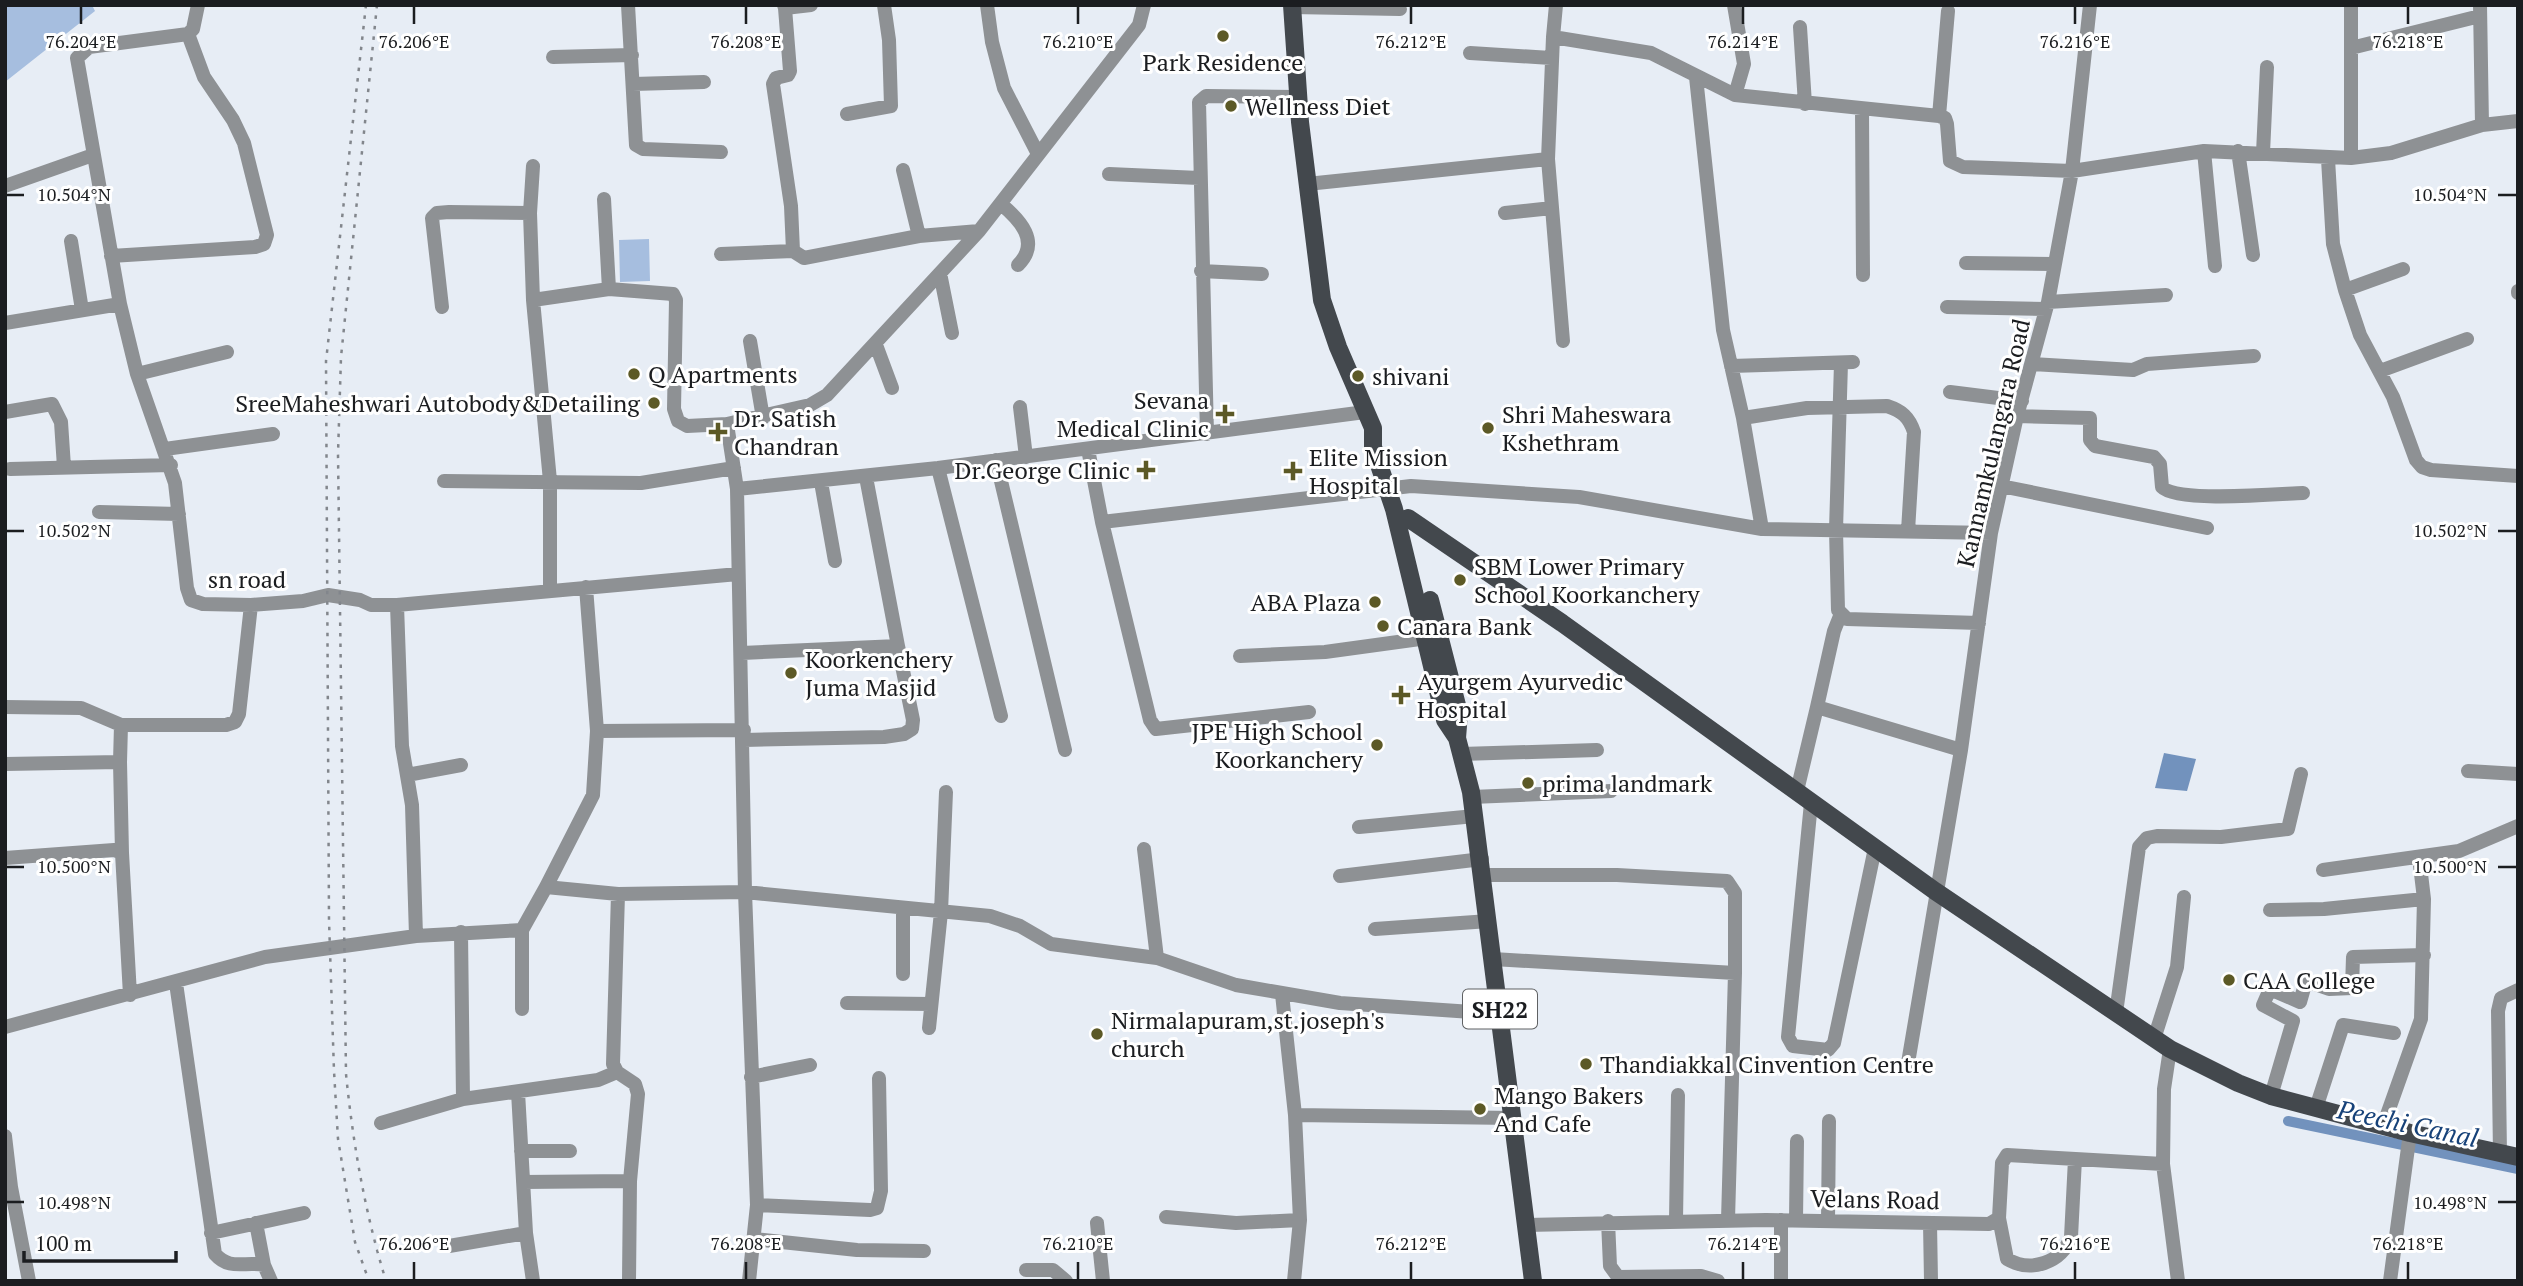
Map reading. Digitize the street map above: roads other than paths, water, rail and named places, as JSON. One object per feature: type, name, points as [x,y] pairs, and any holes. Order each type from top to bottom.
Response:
[{"type":"main road","points":[[1292,6],[1298,97],[1322,300],[1369,420],[1384,446],[1400,487],[1401,514],[1459,713],[1459,746]]},
{"type":"main road","points":[[1401,514],[1562,622],[1935,891],[2170,1049],[2238,1083],[2271,1096],[2384,1126],[2410,1141],[2518,1157]]},
{"type":"main road","name":"SH22","points":[[1401,514],[1445,720],[1459,746],[1472,797],[1534,1281]]},
{"type":"street","points":[[99,512],[179,514],[171,465],[137,374],[120,304],[78,68],[82,51],[89,47],[188,34],[193,29],[198,5]]},
{"type":"street","points":[[628,5],[636,145],[643,149],[721,152]]},
{"type":"street","points":[[793,251],[791,206],[773,84],[775,78],[788,75],[790,71],[785,7],[811,5]]},
{"type":"street","points":[[847,114],[891,106],[889,40],[884,5]]},
{"type":"street","points":[[987,5],[992,42],[1004,89],[1038,154]]},
{"type":"street","points":[[533,300],[608,289],[666,293],[676,300],[674,409],[678,421],[687,426],[727,424],[763,418],[810,405],[827,395],[876,345],[979,231],[1139,25],[1144,5]]},
{"type":"street","points":[[1556,5],[1548,159],[1563,341]]},
{"type":"street","points":[[1734,5],[1744,64],[1735,95]]},
{"type":"street","name":"Kannamkulangara Road","points":[[1908,1063],[1961,750],[1991,533],[2017,416],[2047,305],[2072,171],[2090,5]]},
{"type":"street","points":[[2351,5],[2351,159]]},
{"type":"street","points":[[1292,6],[1400,9]]},
{"type":"street","points":[[1939,116],[1948,11]]},
{"type":"street","points":[[2351,48],[2480,11],[2482,125]]},
{"type":"street","points":[[1800,27],[1805,104]]},
{"type":"street","points":[[111,256],[256,247],[264,244],[267,235],[244,143],[233,120],[204,76],[188,34]]},
{"type":"street","points":[[1553,37],[1651,53],[1735,95],[1939,116],[1945,118],[1947,124],[1947,155],[1954,165],[2012,171],[2072,171],[2204,151],[2351,159],[2391,153],[2482,125],[2518,121]]},
{"type":"street","points":[[1470,53],[1552,58]]},
{"type":"street","points":[[553,57],[632,55]]},
{"type":"street","points":[[2263,153],[2267,68]]},
{"type":"street","points":[[1696,77],[1723,330],[1743,418],[1762,529]]},
{"type":"street","points":[[633,84],[704,82]]},
{"type":"street","points":[[1206,434],[1199,102],[1206,96],[1298,97]]},
{"type":"street","points":[[1861,110],[1863,275]]},
{"type":"street","points":[[2204,151],[2215,266]]},
{"type":"street","points":[[2238,151],[2253,255]]},
{"type":"street","points":[[5,186],[93,155]]},
{"type":"street","points":[[1307,184],[1548,159]]},
{"type":"street","points":[[2328,159],[2333,244],[2345,290],[2360,335],[2393,397],[2416,460],[2422,467],[2518,476]]},
{"type":"street","points":[[533,166],[530,213],[533,300],[550,481],[550,591]]},
{"type":"street","points":[[903,170],[919,236]]},
{"type":"street","points":[[1110,174],[1199,178]]},
{"type":"street","points":[[604,200],[608,289]]},
{"type":"street","points":[[1001,204],[1022,222],[1029,242],[1027,256],[1018,265]]},
{"type":"street","points":[[1506,213],[1552,208]]},
{"type":"street","points":[[442,307],[431,224],[437,213],[530,213]]},
{"type":"street","points":[[721,254],[793,251],[804,258],[919,236],[979,231]]},
{"type":"street","points":[[71,241],[82,310]]},
{"type":"street","points":[[1966,263],[2053,264]]},
{"type":"street","points":[[2345,290],[2403,269]]},
{"type":"street","points":[[1201,271],[1262,274]]},
{"type":"street","points":[[940,273],[952,333]]},
{"type":"street","points":[[1947,307],[2047,305],[2166,295]]},
{"type":"street","points":[[5,323],[120,304]]},
{"type":"street","points":[[2380,371],[2466,339]]},
{"type":"street","points":[[750,341],[763,418]]},
{"type":"street","points":[[876,345],[892,388]]},
{"type":"street","points":[[137,374],[227,352]]},
{"type":"street","points":[[2032,365],[2133,370],[2147,364],[2254,356]]},
{"type":"street","points":[[1731,366],[1847,362],[1841,407],[1836,530],[1840,616],[1834,631],[1797,791]]},
{"type":"street","points":[[1950,391],[2022,401]]},
{"type":"street","points":[[5,412],[52,404],[61,422],[64,467]]},
{"type":"street","points":[[1743,418],[1807,408],[1887,406],[1910,419],[1914,432],[1908,531]]},
{"type":"street","points":[[1020,407],[1026,457]]},
{"type":"street","points":[[2017,416],[2090,418],[2090,440],[2095,446],[2154,457],[2160,464],[2162,486],[2173,494],[2233,496],[2303,493]]},
{"type":"street","points":[[737,489],[866,477],[1206,434],[1369,420]]},
{"type":"street","points":[[727,424],[737,489],[744,735],[745,892],[757,1205],[749,1281]]},
{"type":"street","points":[[165,449],[273,434]]},
{"type":"street","points":[[1088,449],[1102,522],[1150,720],[1156,729],[1308,712]]},
{"type":"street","points":[[996,460],[1065,750]]},
{"type":"street","points":[[10,469],[171,465]]},
{"type":"street","points":[[443,481],[640,483],[734,468]]},
{"type":"street","points":[[938,468],[1001,716]]},
{"type":"street","points":[[597,731],[884,737],[904,734],[912,729],[914,720],[866,477]]},
{"type":"street","points":[[821,482],[835,561]]},
{"type":"street","points":[[2001,486],[2207,528]]},
{"type":"street","points":[[1102,522],[1400,487],[1528,491],[1762,529],[1991,533]]},
{"type":"street","name":"sn road","points":[[179,514],[187,588],[191,600],[203,604],[251,605],[303,601],[328,595],[360,600],[371,605],[397,605],[738,573]]},
{"type":"street","points":[[522,1009],[522,930],[593,795],[597,731],[586,587]]},
{"type":"street","points":[[5,707],[81,708],[121,725],[226,725],[235,722],[239,714],[251,605]]},
{"type":"street","points":[[397,605],[402,746],[412,805],[416,936]]},
{"type":"street","points":[[1840,616],[1860,620],[1979,623]]},
{"type":"street","points":[[1240,656],[1325,652],[1427,638]]},
{"type":"street","points":[[742,653],[898,646]]},
{"type":"street","points":[[1816,707],[1961,750]]},
{"type":"street","points":[[121,725],[122,853],[130,995]]},
{"type":"street","points":[[1459,746],[1597,750]]},
{"type":"street","points":[[5,764],[121,762]]},
{"type":"street","points":[[407,775],[461,765]]},
{"type":"street","points":[[2468,771],[2518,774]]},
{"type":"street","points":[[2116,1013],[2139,847],[2147,838],[2157,836],[2221,837],[2288,829],[2301,774]]},
{"type":"street","points":[[929,1028],[941,912],[946,792]]},
{"type":"street","points":[[1472,797],[1611,792]]},
{"type":"street","points":[[1811,803],[1788,1037],[1793,1046],[1828,1050],[1834,1044],[1875,848]]},
{"type":"street","points":[[1359,827],[1475,816]]},
{"type":"street","points":[[2323,870],[2459,850],[2518,825]]},
{"type":"street","points":[[1144,849],[1157,958]]},
{"type":"street","points":[[5,858],[114,850],[122,853]]},
{"type":"street","points":[[2384,1126],[2421,1019],[2424,899],[2419,857]]},
{"type":"street","points":[[1340,876],[1483,867],[1727,881],[1735,893],[1728,1220]]},
{"type":"street","points":[[545,887],[618,894],[745,892],[990,916],[1020,926],[1052,944],[1157,958],[1236,985],[1282,994],[1340,1003],[1501,1014]]},
{"type":"street","points":[[618,894],[612,1046],[617,1072],[635,1084],[638,1094],[630,1181],[629,1281]]},
{"type":"street","points":[[2154,1039],[2177,967],[2184,897]]},
{"type":"street","points":[[2270,910],[2324,909],[2424,899]]},
{"type":"street","points":[[903,908],[903,974]]},
{"type":"street","points":[[1375,929],[1489,921]]},
{"type":"street","points":[[5,1027],[265,957],[416,936],[522,930]]},
{"type":"street","points":[[461,932],[463,1099]]},
{"type":"street","points":[[2271,1096],[2306,981],[2329,989],[2351,988],[2353,957],[2424,956]]},
{"type":"street","points":[[1493,959],[1735,973]]},
{"type":"street","points":[[176,983],[215,1254],[223,1263],[264,1265]]},
{"type":"street","points":[[2294,1019],[2263,1005],[2270,989],[2300,1002]]},
{"type":"street","points":[[2500,1154],[2498,1011],[2501,998],[2518,989]]},
{"type":"street","points":[[1282,994],[1295,1115],[1300,1220],[1294,1281]]},
{"type":"street","points":[[847,1003],[931,1004]]},
{"type":"street","points":[[2316,1108],[2343,1025],[2394,1033]]},
{"type":"street","points":[[2170,1049],[2164,1089],[2163,1164],[2178,1281]]},
{"type":"street","points":[[751,1077],[810,1065]]},
{"type":"street","points":[[381,1123],[463,1099],[598,1080],[617,1072]]},
{"type":"street","points":[[757,1205],[870,1210],[877,1208],[881,1191],[879,1078]]},
{"type":"street","points":[[518,1092],[526,1233],[533,1281]]},
{"type":"street","points":[[1676,1220],[1678,1095]]},
{"type":"street","points":[[1295,1115],[1512,1118]]},
{"type":"street","points":[[1828,1221],[1829,1121]]},
{"type":"street","points":[[5,1136],[11,1187],[29,1281]]},
{"type":"street","points":[[1781,1281],[1797,1141]]},
{"type":"street","points":[[2390,1281],[2410,1141]]},
{"type":"street","points":[[522,1151],[570,1151]]},
{"type":"street","points":[[2075,1159],[2071,1237],[2067,1247],[2056,1258],[2040,1265],[2007,1259],[1999,1218],[2003,1157],[2015,1154],[2163,1164]]},
{"type":"street","points":[[523,1182],[630,1181]]},
{"type":"street","points":[[211,1233],[304,1213]]},
{"type":"street","points":[[1166,1217],[1236,1223],[1300,1220]]},
{"type":"street","name":"Velans Road","points":[[1526,1225],[1676,1220],[1989,1224],[1999,1218]]},
{"type":"street","points":[[1608,1221],[1610,1266],[1618,1277],[1701,1276],[1718,1280]]},
{"type":"street","points":[[256,1223],[264,1265],[271,1281]]},
{"type":"street","points":[[1097,1223],[1102,1281]]},
{"type":"street","points":[[1930,1223],[1931,1281]]},
{"type":"street","points":[[449,1246],[526,1233]]},
{"type":"street","points":[[754,1239],[857,1250],[924,1251]]},
{"type":"street","points":[[1026,1270],[1054,1270],[1066,1281]]},
{"type":"waterway","name":"Peechi Canal","points":[[2288,1121],[2518,1169]]},
{"type":"railway","points":[[366,5],[326,361],[329,920],[334,1071],[338,1139],[355,1242],[369,1281]]},
{"type":"railway","points":[[377,5],[341,357],[338,454],[346,1074],[361,1178],[386,1281]]},
{"type":"place","name":"Park Residence","points":[[1223,36]]},
{"type":"place","name":"Wellness Diet","points":[[1231,106]]},
{"type":"place","name":"Q Apartments","points":[[634,374]]},
{"type":"place","name":"shivani","points":[[1358,376]]},
{"type":"place","name":"SreeMaheshwari Autobody&Detailing","points":[[654,403]]},
{"type":"place","name":"Sevana Medical Clinic","points":[[1225,414]]},
{"type":"place","name":"Shri Maheswara Kshethram","points":[[1488,428]]},
{"type":"place","name":"Dr. Satish Chandran","points":[[718,432]]},
{"type":"place","name":"Dr.George Clinic","points":[[1146,470]]},
{"type":"place","name":"Elite Mission Hospital","points":[[1293,471]]},
{"type":"place","name":"SBM Lower Primary School Koorkanchery","points":[[1460,580]]},
{"type":"place","name":"ABA Plaza","points":[[1375,602]]},
{"type":"place","name":"Canara Bank","points":[[1383,626]]},
{"type":"place","name":"Koorkenchery Juma Masjid","points":[[791,673]]},
{"type":"place","name":"Ayurgem Ayurvedic Hospital","points":[[1401,695]]},
{"type":"place","name":"JPE High School Koorkanchery","points":[[1377,745]]},
{"type":"place","name":"prima landmark","points":[[1528,783]]},
{"type":"place","name":"CAA College","points":[[2229,980]]},
{"type":"place","name":"Nirmalapuram,st.joseph's church","points":[[1097,1034]]},
{"type":"place","name":"Thandiakkal Cinvention Centre","points":[[1586,1064]]},
{"type":"place","name":"Mango Bakers And Cafe","points":[[1480,1109]]}]
